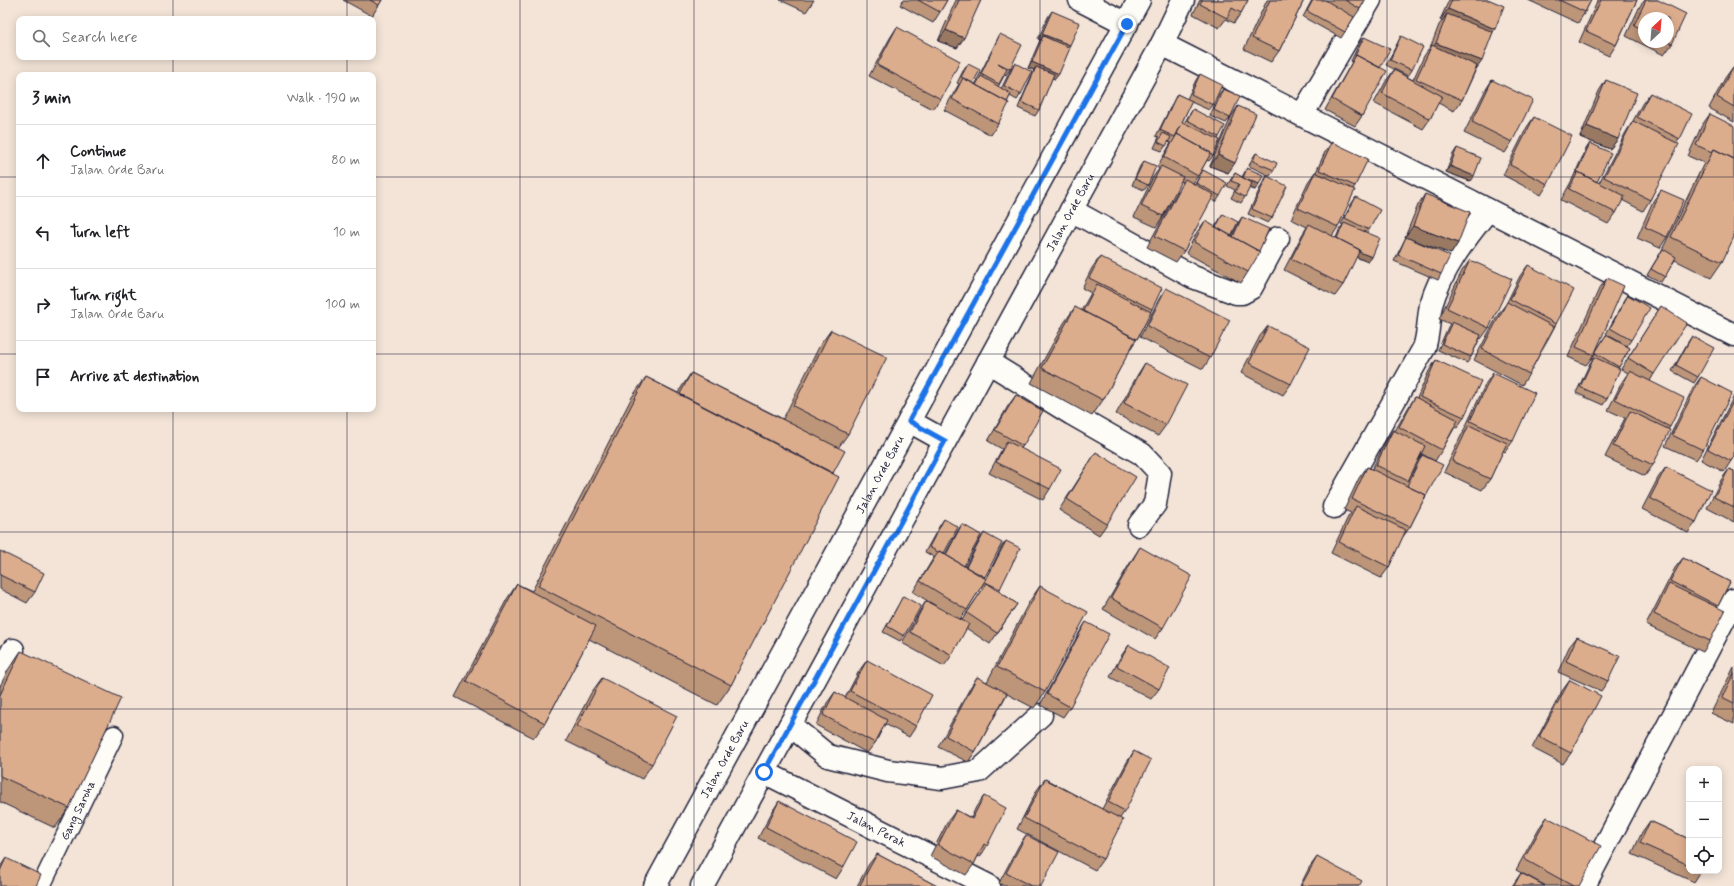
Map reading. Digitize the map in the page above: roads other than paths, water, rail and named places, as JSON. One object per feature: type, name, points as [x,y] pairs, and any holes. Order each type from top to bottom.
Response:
[{"type":"street","points":[[1080,0],[1127,24]]},
{"type":"street","name":"Jalan Orde Baru","points":[[655,886],[1127,24],[1138,0]]},
{"type":"street","name":"Jalan Orde Baru","points":[[702,886],[1162,44],[1183,0]]},
{"type":"street","points":[[1302,115],[1370,0]]},
{"type":"street","points":[[1162,44],[1734,335]]},
{"type":"street","points":[[1071,210],[1193,277],[1236,293],[1242,293],[1252,288],[1278,238]]},
{"type":"street","points":[[1334,507],[1424,348],[1427,339],[1431,305],[1450,263],[1463,242],[1488,210]]},
{"type":"street","points":[[988,362],[1072,414],[1142,454],[1160,473],[1155,504],[1139,525]]},
{"type":"street","points":[[909,421],[945,441]]},
{"type":"street","points":[[1584,886],[1734,600]]},
{"type":"street","points":[[0,674],[13,650]]},
{"type":"street","points":[[790,725],[828,756],[888,771],[942,778],[980,771],[1042,715]]},
{"type":"street","name":"Jalan Perak","points":[[764,772],[963,880],[989,886]]},
{"type":"lane","name":"Gang Saroha","points":[[41,886],[114,735]]}]
